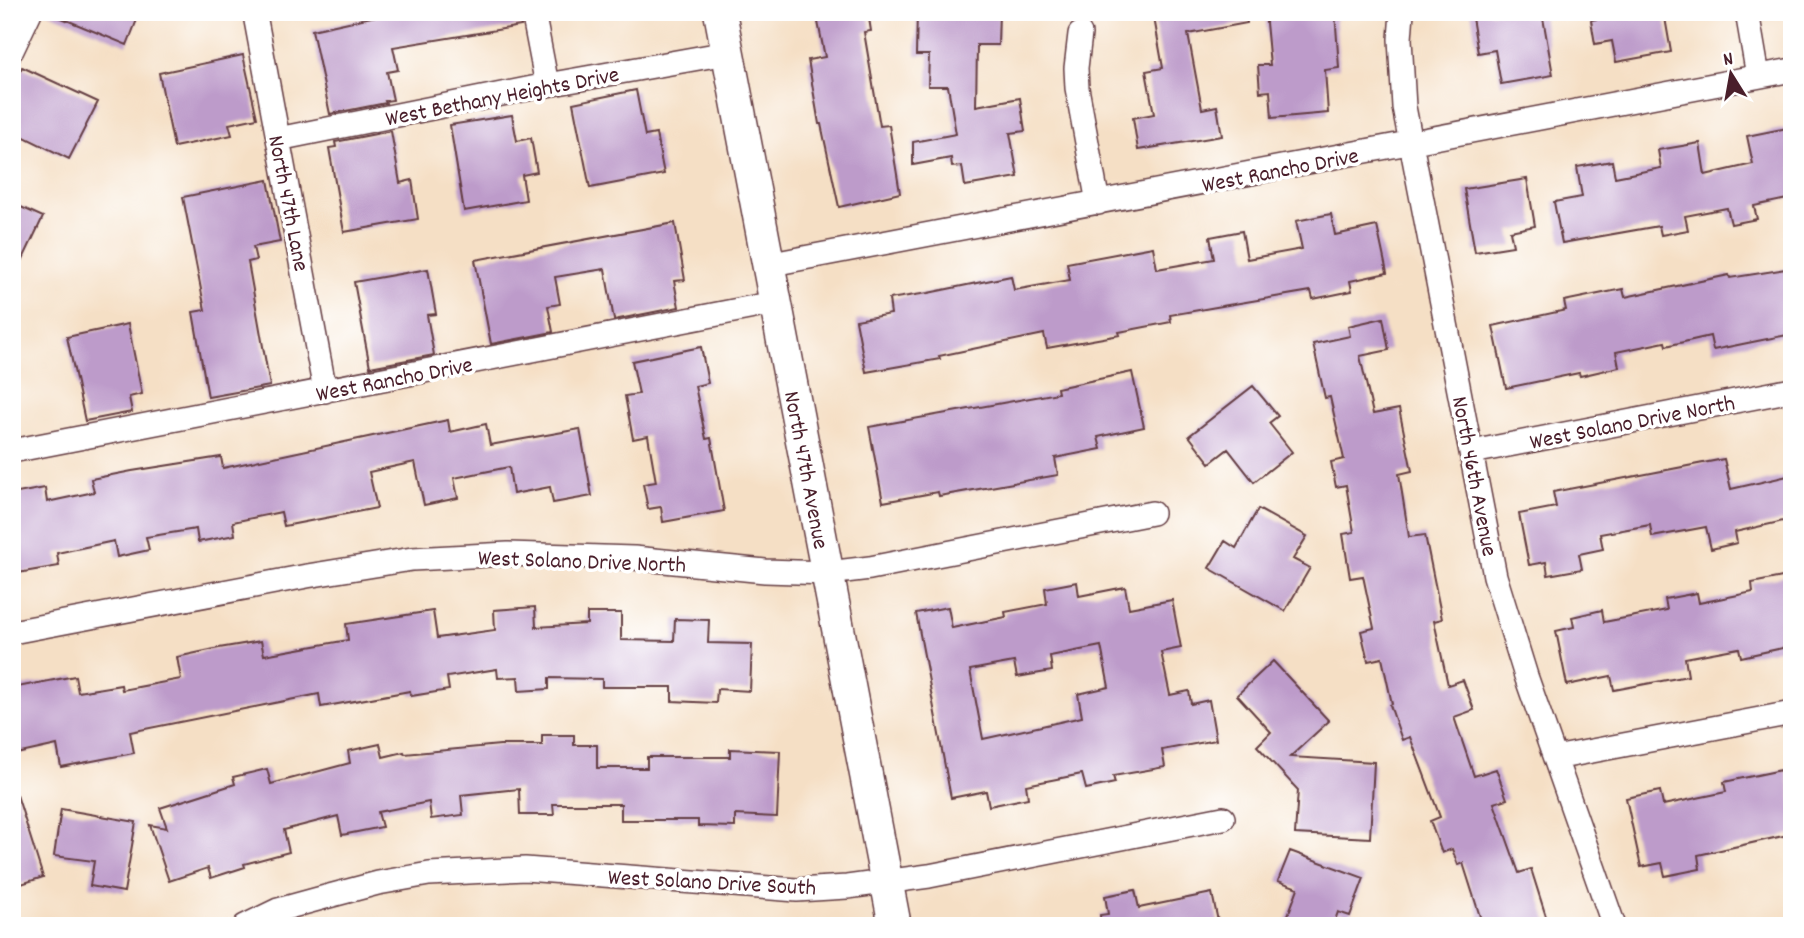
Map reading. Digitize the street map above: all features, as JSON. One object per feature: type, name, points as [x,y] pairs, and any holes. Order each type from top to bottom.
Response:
[{"type":"street","points":[[12,50],[30,12]]},
{"type":"street","points":[[533,12],[547,85]]},
{"type":"street","name":"North 47th Avenue","points":[[720,12],[895,926]]},
{"type":"street","name":"North 46th Avenue","points":[[1402,12],[1402,80],[1411,144],[1495,576],[1614,926]]},
{"type":"street","points":[[1747,12],[1758,76]]},
{"type":"street","name":"North 47th Lane","points":[[255,15],[325,391]]},
{"type":"street","points":[[1080,34],[1076,68],[1077,88],[1098,204]]},
{"type":"street","name":"West Bethany Heights Drive","points":[[278,139],[547,85],[727,53]]},
{"type":"street","name":"West Rancho Drive","points":[[767,265],[1792,70]]},
{"type":"street","name":"West Rancho Drive","points":[[12,451],[775,303]]},
{"type":"street","name":"West Solano Drive North","points":[[1472,452],[1792,390]]},
{"type":"street","name":"West Solano Drive North","points":[[12,632],[307,576],[412,559],[508,554],[622,558],[765,571],[828,573],[870,568],[1152,513]]},
{"type":"street","points":[[1555,758],[1792,713]]},
{"type":"street","name":"West Solano Drive South","points":[[245,926],[278,911],[378,883],[429,874],[525,869],[797,890],[847,887],[929,876],[1223,818]]},
{"type":"building","points":[[47,12],[140,12],[127,45]]},
{"type":"building","points":[[394,12],[519,12],[521,26],[393,47],[398,70],[387,72],[393,100],[330,114],[312,30]]},
{"type":"building","points":[[816,12],[868,12],[871,31],[864,32],[880,126],[889,125],[900,193],[839,207],[819,124],[808,60],[825,57]]},
{"type":"building","points":[[917,12],[999,12],[998,45],[977,45],[976,106],[1020,98],[1025,131],[1010,133],[1018,177],[965,186],[962,166],[952,167],[951,158],[913,165],[913,142],[956,134],[948,86],[928,86],[929,55],[916,55]]},
{"type":"building","points":[[1153,12],[1246,12],[1247,23],[1188,34],[1202,109],[1217,106],[1222,136],[1138,150],[1133,118],[1154,114],[1146,71],[1163,68]]},
{"type":"building","points":[[1265,12],[1335,12],[1339,68],[1325,70],[1328,113],[1272,118],[1270,91],[1260,92],[1258,65],[1270,65]]},
{"type":"building","points":[[1471,12],[1542,12],[1553,75],[1501,84],[1495,50],[1478,53]]},
{"type":"building","points":[[1606,12],[1664,12],[1671,52],[1616,62],[1612,41],[1595,44],[1591,20],[1607,17]]},
{"type":"building","points":[[243,55],[257,118],[229,124],[232,135],[174,147],[159,73]]},
{"type":"building","points":[[22,67],[98,102],[69,159],[12,131],[12,86]]},
{"type":"building","points":[[636,90],[645,136],[656,134],[664,174],[590,188],[573,103]]},
{"type":"building","points":[[512,115],[517,141],[531,138],[537,172],[522,175],[526,200],[464,211],[450,125]]},
{"type":"building","points":[[1792,127],[1792,198],[1754,206],[1757,219],[1731,224],[1727,208],[1685,216],[1688,230],[1661,235],[1659,226],[1562,243],[1554,202],[1582,197],[1577,167],[1612,161],[1615,177],[1661,168],[1658,150],[1700,143],[1705,175],[1753,164],[1747,136]]},
{"type":"building","points":[[391,131],[400,183],[412,180],[418,219],[344,232],[329,148],[336,147],[335,142]]},
{"type":"building","points":[[1527,179],[1535,226],[1510,231],[1513,246],[1475,252],[1464,189]]},
{"type":"building","points":[[268,180],[280,242],[253,247],[256,260],[248,262],[270,386],[208,397],[193,312],[205,310],[183,197]]},
{"type":"building","points":[[12,203],[43,217],[12,282]]},
{"type":"building","points":[[1331,214],[1335,235],[1377,226],[1387,273],[1350,281],[1352,291],[1313,299],[1311,291],[1170,315],[1171,322],[1119,332],[1120,335],[1047,348],[1044,334],[939,356],[940,359],[866,372],[856,320],[891,314],[889,299],[1011,276],[1014,290],[1070,280],[1067,263],[1153,247],[1157,269],[1214,259],[1210,237],[1242,231],[1247,259],[1302,249],[1296,221]]},
{"type":"building","points":[[675,223],[685,280],[674,281],[679,307],[614,320],[605,269],[555,277],[560,304],[548,306],[553,332],[491,344],[475,260]]},
{"type":"building","points":[[1792,268],[1792,334],[1713,350],[1710,336],[1666,346],[1665,342],[1616,352],[1619,367],[1506,388],[1493,326],[1566,310],[1564,301],[1623,289],[1625,297],[1729,275],[1730,278]]},
{"type":"building","points":[[428,269],[436,314],[427,315],[434,355],[370,367],[354,282]]},
{"type":"building","points":[[1383,318],[1389,350],[1360,356],[1373,414],[1399,409],[1412,471],[1399,474],[1409,537],[1425,535],[1442,619],[1434,621],[1448,685],[1463,680],[1474,710],[1454,717],[1474,776],[1496,769],[1507,799],[1494,803],[1519,873],[1531,869],[1549,926],[1483,926],[1463,863],[1458,865],[1452,849],[1442,853],[1430,821],[1440,817],[1410,737],[1402,740],[1390,705],[1392,704],[1382,658],[1368,661],[1361,631],[1374,628],[1363,576],[1350,578],[1343,534],[1354,532],[1346,485],[1336,487],[1331,462],[1344,459],[1330,397],[1325,398],[1313,344],[1350,336],[1348,326]]},
{"type":"building","points":[[128,324],[142,394],[129,397],[132,412],[85,421],[67,337]]},
{"type":"building","points":[[701,347],[708,383],[695,386],[706,439],[711,438],[724,511],[663,522],[661,507],[648,509],[643,484],[656,482],[648,436],[633,439],[625,396],[639,394],[632,361]]},
{"type":"building","points":[[1132,372],[1144,427],[1098,437],[1101,449],[1055,458],[1058,475],[939,496],[938,492],[883,502],[869,427],[1058,393],[1057,388]]},
{"type":"building","points":[[1253,386],[1278,416],[1269,423],[1292,452],[1254,482],[1228,449],[1210,463],[1189,436]]},
{"type":"building","points":[[448,420],[450,432],[486,424],[490,445],[580,429],[592,496],[553,503],[550,487],[513,494],[509,467],[454,478],[458,498],[424,505],[415,462],[369,472],[377,508],[284,526],[281,512],[233,522],[235,535],[198,542],[196,529],[146,537],[149,550],[117,557],[114,541],[57,553],[59,566],[12,574],[12,494],[45,488],[47,502],[94,492],[91,479],[221,457],[223,468]]},
{"type":"building","points":[[1724,459],[1731,489],[1792,475],[1792,519],[1735,532],[1737,543],[1711,549],[1706,527],[1652,537],[1650,525],[1600,534],[1603,549],[1579,554],[1582,569],[1548,575],[1546,562],[1529,565],[1519,514],[1556,507],[1553,492]]},
{"type":"building","points":[[1258,509],[1307,536],[1293,559],[1310,568],[1285,611],[1209,568],[1225,541],[1236,548]]},
{"type":"building","points":[[1792,575],[1792,646],[1741,657],[1739,648],[1685,658],[1688,676],[1614,690],[1611,676],[1567,685],[1556,631],[1574,627],[1572,617],[1602,610],[1604,622],[1667,610],[1665,599],[1697,593],[1699,603],[1753,592],[1752,583]]},
{"type":"building","points":[[1077,582],[1079,596],[1125,587],[1129,608],[1172,600],[1181,648],[1161,652],[1170,695],[1189,691],[1191,704],[1209,700],[1216,740],[1162,750],[1165,767],[1113,776],[1115,783],[1086,789],[1082,774],[1026,785],[1028,798],[989,806],[986,791],[951,798],[916,613],[948,607],[952,628],[1006,617],[1005,612],[1047,604],[1045,588]],"holes":[[[1101,646],[1109,687],[1078,694],[1082,717],[983,739],[970,670],[1014,662],[1017,677],[1052,671],[1050,656]]]},
{"type":"building","points":[[535,607],[536,627],[587,624],[587,613],[621,613],[621,640],[674,641],[675,619],[709,620],[708,643],[752,644],[750,691],[717,689],[716,703],[672,701],[672,687],[602,687],[602,679],[549,678],[549,689],[519,691],[518,677],[498,678],[497,669],[447,677],[449,690],[411,696],[410,691],[321,707],[319,694],[130,732],[134,753],[61,767],[57,745],[12,755],[12,688],[75,676],[78,692],[121,685],[122,690],[181,679],[177,657],[219,648],[261,641],[264,655],[348,640],[346,624],[433,611],[437,638],[495,630],[494,610]]},
{"type":"building","points":[[1273,661],[1329,721],[1290,757],[1374,762],[1370,838],[1295,834],[1298,790],[1257,746],[1271,732],[1237,695]]},
{"type":"building","points":[[542,735],[574,735],[574,745],[597,745],[597,768],[647,768],[647,757],[730,757],[730,749],[780,751],[777,817],[735,815],[735,827],[698,826],[698,820],[621,820],[621,804],[553,804],[554,815],[520,815],[519,789],[461,795],[463,815],[431,819],[429,802],[378,812],[382,827],[342,835],[338,816],[284,830],[289,852],[244,864],[245,867],[211,878],[208,868],[169,881],[150,825],[167,828],[160,808],[235,784],[233,777],[267,769],[271,784],[350,763],[348,751],[380,744],[383,757],[404,752],[500,745],[542,745]]},
{"type":"building","points":[[1786,769],[1792,798],[1792,834],[1698,855],[1700,869],[1665,876],[1662,863],[1641,867],[1626,798],[1660,791],[1663,805],[1726,792],[1724,782]]},
{"type":"building","points":[[17,795],[43,877],[12,887],[12,796]]},
{"type":"building","points":[[61,809],[136,822],[124,892],[90,886],[94,861],[54,856]]},
{"type":"building","points":[[1290,851],[1364,878],[1350,916],[1338,912],[1333,926],[1284,926],[1298,888],[1278,881]]},
{"type":"building","points":[[1135,890],[1139,908],[1212,893],[1219,926],[1101,926],[1100,915],[1108,914],[1105,896]]}]
